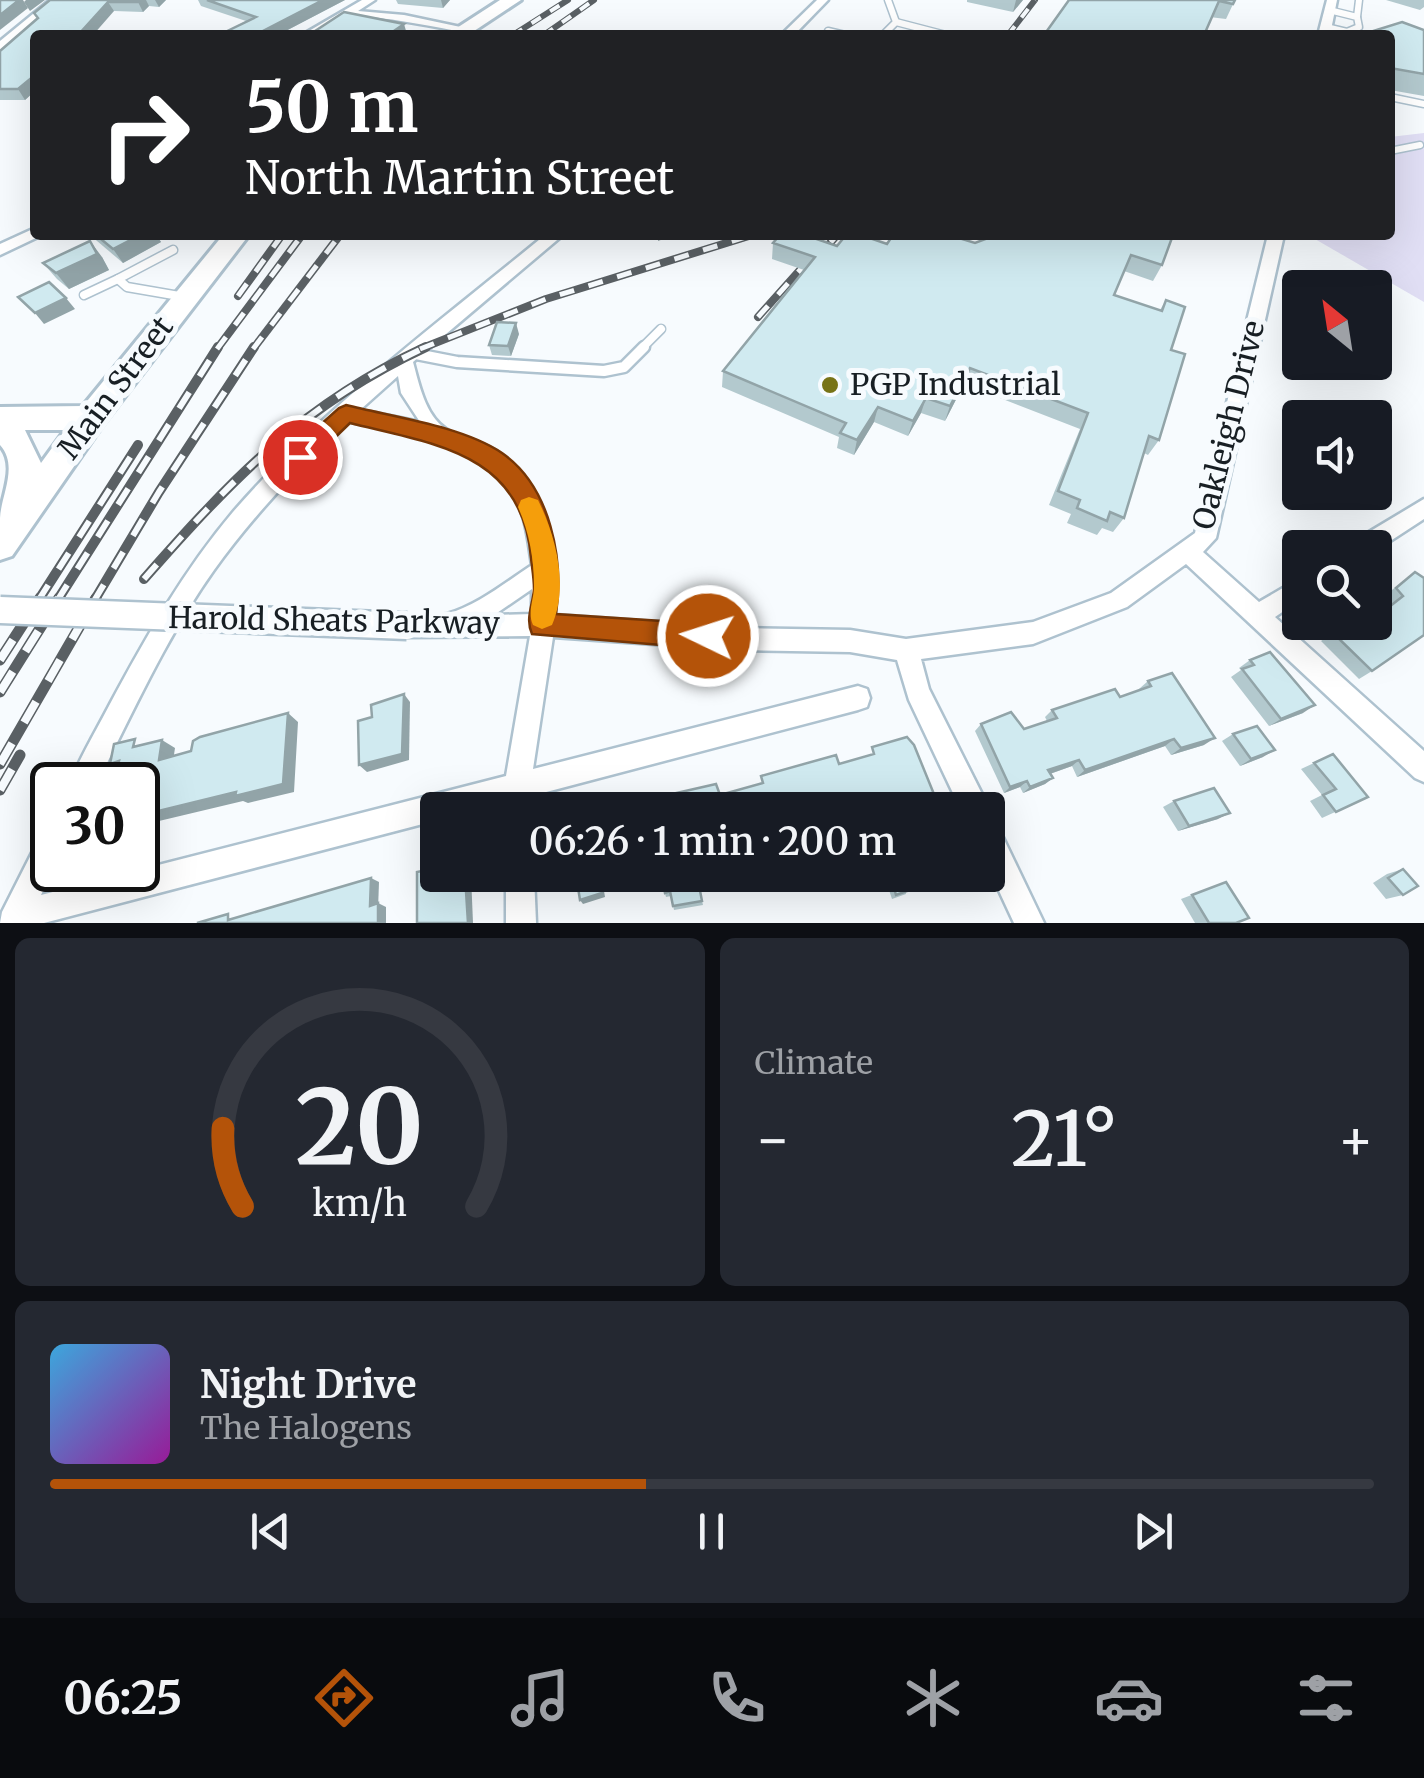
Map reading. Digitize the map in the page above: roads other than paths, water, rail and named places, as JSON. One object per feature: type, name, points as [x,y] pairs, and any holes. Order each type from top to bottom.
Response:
[{"type":"main road","points":[[463,30],[512,0]]},
{"type":"main road","name":"Main Street","points":[[7,536],[91,418],[232,240]]},
{"type":"main road","points":[[0,419],[91,418]]},
{"type":"main road","points":[[0,431],[19,444],[26,474],[7,536]]},
{"type":"street","points":[[0,46],[57,0]]},
{"type":"street","points":[[317,30],[370,0],[404,18]]},
{"type":"street","points":[[792,30],[823,0]]},
{"type":"street","points":[[1324,30],[1330,5]]},
{"type":"street","points":[[347,14],[404,18],[452,30]]},
{"type":"street","points":[[0,250],[30,235]]},
{"type":"street","points":[[94,762],[152,650],[205,565],[278,478],[346,414],[549,240]]},
{"type":"street","name":"Oakleigh Drive","points":[[1186,551],[1205,538],[1275,240]]},
{"type":"street","points":[[410,358],[410,393],[440,437]]},
{"type":"street","points":[[346,414],[440,437],[494,459],[519,486],[542,532],[547,589],[519,792]]},
{"type":"street","points":[[1390,530],[1424,508]]},
{"type":"street","points":[[1186,551],[1424,769]]},
{"type":"street","name":"Harold Sheats Parkway","points":[[0,610],[407,626],[541,625],[741,639],[850,641],[906,650],[1034,633],[1119,600],[1186,551]]},
{"type":"street","points":[[447,626],[485,608],[545,569]]},
{"type":"street","points":[[1257,616],[1282,600]]},
{"type":"street","points":[[906,650],[918,692],[966,792]]},
{"type":"street","points":[[542,792],[858,698]]},
{"type":"street","points":[[14,920],[420,823]]},
{"type":"street","points":[[1005,872],[1029,923]]},
{"type":"street","points":[[14,920],[30,888]]},
{"type":"street","points":[[521,892],[522,923]]},
{"type":"lane","points":[[888,0],[896,22]]},
{"type":"lane","points":[[1352,30],[1359,27],[1359,0]]},
{"type":"lane","points":[[1330,5],[1358,17]]},
{"type":"lane","points":[[888,30],[896,22]]},
{"type":"lane","points":[[896,22],[927,30]]},
{"type":"lane","points":[[1395,98],[1424,104]]},
{"type":"lane","points":[[1395,150],[1420,145]]},
{"type":"lane","points":[[84,296],[174,250]]},
{"type":"lane","points":[[118,279],[128,286],[186,297]]},
{"type":"lane","points":[[410,358],[604,371],[624,367],[661,329]]},
{"type":"railway","points":[[521,30],[568,0]]},
{"type":"railway","points":[[551,30],[594,0]]},
{"type":"railway","points":[[1012,30],[1035,0]]},
{"type":"railway","points":[[238,296],[278,240]]},
{"type":"railway","points":[[217,349],[298,240]]},
{"type":"railway","points":[[253,349],[336,240]]},
{"type":"railway","points":[[420,349],[546,299],[736,240]]},
{"type":"railway","points":[[811,265],[833,240]]},
{"type":"railway","points":[[758,317],[817,251]]},
{"type":"railway","points":[[57,601],[218,347]]},
{"type":"railway","points":[[94,601],[159,492],[254,347]]},
{"type":"railway","points":[[144,579],[239,477],[306,419],[342,393],[426,347]]},
{"type":"railway","points":[[38,601],[138,445]]},
{"type":"railway","points":[[0,660],[40,598]]},
{"type":"railway","points":[[0,692],[59,598]]},
{"type":"railway","points":[[0,764],[96,598]]},
{"type":"railway","points":[[0,790],[20,755]]},
{"type":"place","name":"PGP Industrial","points":[[830,385]]}]
